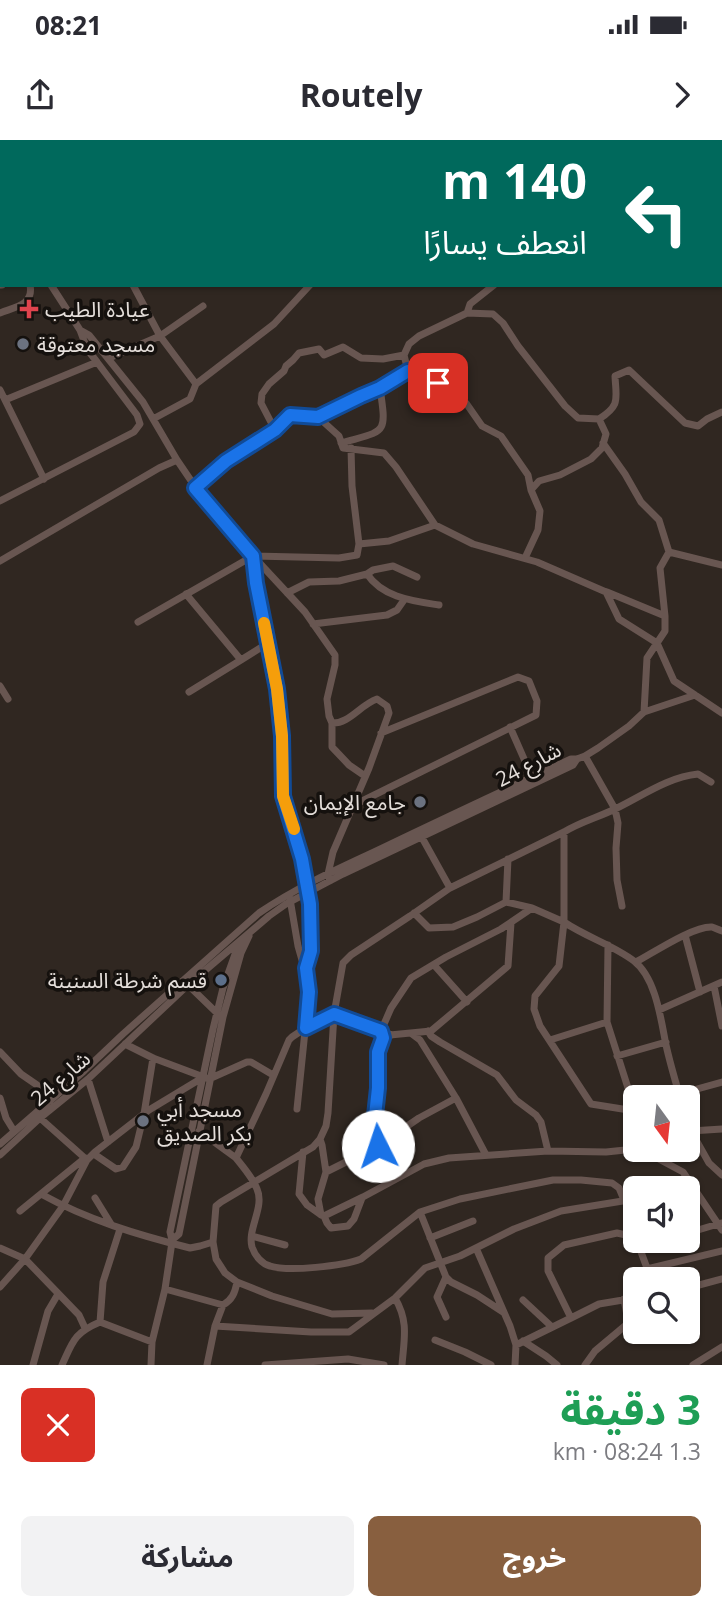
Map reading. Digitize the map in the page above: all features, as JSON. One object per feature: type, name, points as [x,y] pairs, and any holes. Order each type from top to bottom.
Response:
[{"type":"street","points":[[0,313],[23,305],[30,299],[31,287]]},
{"type":"street","points":[[0,501],[134,432],[140,424],[137,415],[87,349],[80,330],[52,287]]},
{"type":"street","points":[[134,287],[160,336],[196,384]]},
{"type":"street","points":[[153,419],[190,398],[196,384],[274,324],[308,287]]},
{"type":"street","points":[[467,313],[470,304],[491,287]]},
{"type":"street","points":[[110,358],[160,336],[203,306]]},
{"type":"street","points":[[408,371],[404,355],[409,344],[419,336],[467,313],[493,314],[503,323],[565,406],[578,418],[599,419],[610,412],[616,403],[615,376],[629,370],[685,423],[698,426],[722,412]]},
{"type":"street","points":[[80,330],[89,335],[110,358],[143,402],[195,488],[305,612],[335,655],[327,699],[332,723],[332,747],[349,765],[365,776]]},
{"type":"street","points":[[275,430],[261,403],[262,394],[299,353],[319,349],[324,355],[343,347],[361,358],[383,359],[404,355]]},
{"type":"street","points":[[5,400],[97,362]]},
{"type":"street","points":[[195,488],[226,461],[275,430],[290,415],[318,417],[380,388],[408,371]]},
{"type":"street","points":[[408,371],[438,383],[466,403],[482,426],[501,436],[528,475],[540,512],[538,530],[524,558]]},
{"type":"street","points":[[341,443],[382,429],[385,420],[380,388]]},
{"type":"street","points":[[0,390],[44,479]]},
{"type":"street","points":[[318,417],[339,436],[343,448],[384,453],[397,467],[435,525],[473,544],[537,562],[665,616]]},
{"type":"street","points":[[531,490],[539,481],[560,475],[591,459],[602,448],[606,434],[599,419]]},
{"type":"street","points":[[603,443],[641,502],[659,520],[669,552],[660,568],[665,631],[648,658],[643,712]]},
{"type":"street","points":[[138,622],[253,556],[339,558],[357,555],[359,544],[352,486],[351,448]]},
{"type":"street","points":[[0,561],[177,460]]},
{"type":"street","points":[[359,544],[389,541],[435,525]]},
{"type":"street","points":[[669,552],[722,565]]},
{"type":"street","points":[[253,556],[277,689],[282,736],[283,796],[308,889],[311,951],[306,968]]},
{"type":"street","points":[[287,593],[309,582],[339,580],[367,574],[373,569],[393,566],[417,577]]},
{"type":"street","points":[[367,574],[383,589],[404,600],[439,605]]},
{"type":"street","points":[[606,592],[620,619],[657,643],[674,681],[722,713]]},
{"type":"street","points":[[186,594],[241,660]]},
{"type":"street","points":[[313,624],[387,615],[397,610],[404,600]]},
{"type":"street","points":[[190,692],[268,643]]},
{"type":"street","points":[[354,805],[536,715],[537,701],[529,681],[518,677],[382,733]]},
{"type":"street","points":[[0,686],[8,699]]},
{"type":"street","points":[[622,906],[617,880],[618,823],[615,809],[581,757],[629,726],[643,712],[695,695]]},
{"type":"street","points":[[329,877],[333,852],[389,713],[387,706],[377,699],[367,703],[346,721],[332,723]]},
{"type":"street","points":[[510,727],[531,778]]},
{"type":"street","name":"شارع 24","points":[[0,1144],[133,1025],[233,955],[250,921],[258,913],[531,778],[581,757]]},
{"type":"street","name":"شارع 24","points":[[420,833],[573,765],[581,757]]},
{"type":"street","points":[[373,1314],[332,1314],[237,1282],[225,1273],[216,1259],[214,1242],[216,1206],[313,1147],[320,1139],[328,1113],[334,1014],[343,963],[450,887],[572,827],[683,777],[698,774],[712,782]]},
{"type":"street","points":[[565,832],[564,922],[559,966],[535,996],[534,1009],[540,1026],[591,1104],[623,1109]]},
{"type":"street","points":[[420,833],[450,887]]},
{"type":"street","points":[[506,902],[508,859]]},
{"type":"street","points":[[289,898],[309,992],[297,1109]]},
{"type":"street","name":"شارع 24","points":[[239,942],[289,898]]},
{"type":"street","points":[[414,913],[429,928],[453,927],[506,902],[532,908],[564,922],[636,962],[649,981],[659,1010],[676,1085]]},
{"type":"street","points":[[378,1146],[374,1125],[378,1052],[391,1008],[411,978],[511,923],[532,908]]},
{"type":"street","points":[[233,955],[250,921]]},
{"type":"street","points":[[236,1158],[292,1037],[334,1014],[382,1034],[431,1031],[508,966],[511,923]]},
{"type":"street","points":[[636,962],[685,935],[712,927],[722,931]]},
{"type":"street","points":[[233,955],[251,933]]},
{"type":"street","points":[[685,935],[700,992]]},
{"type":"street","points":[[150,1365],[152,1342],[165,1289],[172,1242],[170,1232],[206,1079],[234,942],[239,942]]},
{"type":"street","points":[[608,945],[607,1021],[626,1085]]},
{"type":"street","name":"شارع 24","points":[[0,1155],[88,1079],[188,985],[233,955]]},
{"type":"street","points":[[434,965],[467,1002]]},
{"type":"street","points":[[659,1010],[722,982]]},
{"type":"street","points":[[188,985],[220,1015]]},
{"type":"street","points":[[713,986],[722,1026]]},
{"type":"street","points":[[550,1040],[607,1021]]},
{"type":"street","points":[[428,1031],[440,1042],[498,1075],[516,1100],[541,1122],[548,1151]]},
{"type":"street","points":[[412,1034],[420,1040],[456,1098],[486,1155]]},
{"type":"street","points":[[617,1056],[666,1042]]},
{"type":"street","points":[[125,1044],[206,1079]]},
{"type":"street","points":[[0,1052],[21,1074],[37,1085],[50,1101]]},
{"type":"street","points":[[40,1118],[89,1157],[116,1169],[123,1167],[136,1147],[153,1058]]},
{"type":"street","points":[[20,1211],[144,1114],[206,1079],[247,1062],[273,1075]]},
{"type":"street","points":[[88,1079],[108,1142]]},
{"type":"street","points":[[172,1242],[179,1234],[199,1132],[206,1079]]},
{"type":"street","points":[[700,1089],[722,1082]]},
{"type":"street","points":[[0,1098],[6,1118],[14,1131]]},
{"type":"street","points":[[326,1172],[378,1146],[419,1118],[456,1098]]},
{"type":"street","points":[[700,1131],[722,1129]]},
{"type":"street","points":[[199,1132],[236,1158],[254,1183],[259,1197],[252,1247],[264,1264],[281,1268],[346,1264],[361,1259],[420,1212],[460,1199],[553,1180],[612,1183],[619,1188],[623,1198]]},
{"type":"street","points":[[320,1139],[326,1172],[318,1199],[322,1215],[331,1228],[348,1226],[354,1219],[362,1197]]},
{"type":"street","points":[[700,1149],[709,1163],[722,1175]]},
{"type":"street","points":[[322,1215],[424,1164],[449,1158],[548,1151],[623,1150]]},
{"type":"street","points":[[303,1153],[299,1194],[307,1205],[322,1215]]},
{"type":"street","points":[[0,1287],[25,1259],[64,1206],[89,1157]]},
{"type":"street","points":[[664,1162],[683,1172],[721,1226],[700,1230]]},
{"type":"street","points":[[41,1194],[116,1228],[195,1248],[214,1242]]},
{"type":"street","points":[[95,1198],[116,1228],[103,1282],[100,1322]]},
{"type":"street","points":[[215,1326],[349,1332],[395,1298],[425,1268],[555,1214],[623,1200]]},
{"type":"street","points":[[420,1212],[446,1277],[503,1313]]},
{"type":"street","points":[[430,1238],[473,1221]]},
{"type":"street","points":[[571,1318],[548,1271],[548,1258],[564,1245],[617,1233],[623,1235]]},
{"type":"street","points":[[252,1236],[285,1245]]},
{"type":"street","points":[[0,1248],[25,1259],[79,1315],[85,1328]]},
{"type":"street","points":[[476,1248],[503,1313],[520,1343],[546,1356],[557,1365]]},
{"type":"street","points":[[655,1267],[722,1251]]},
{"type":"street","points":[[446,1277],[437,1297],[446,1317]]},
{"type":"street","points":[[700,1285],[722,1279]]},
{"type":"street","points":[[207,1365],[215,1326],[223,1305],[233,1295],[237,1282]]},
{"type":"street","points":[[165,1289],[223,1305]]},
{"type":"street","points":[[33,1365],[48,1311],[58,1294]]},
{"type":"street","points":[[395,1298],[403,1311],[405,1332],[402,1365]]},
{"type":"street","points":[[520,1343],[599,1304],[623,1299]]},
{"type":"street","points":[[523,1300],[552,1327]]},
{"type":"street","points":[[62,1365],[75,1338],[85,1328],[100,1322],[152,1342]]},
{"type":"street","points":[[585,1365],[594,1350],[623,1327]]},
{"type":"street","points":[[435,1340],[491,1365]]},
{"type":"street","points":[[515,1365],[520,1343]]},
{"type":"street","points":[[693,1365],[721,1347]]},
{"type":"street","points":[[265,1365],[348,1359],[384,1365]]},
{"type":"slow traffic","points":[[264,623],[277,689],[282,736],[283,796],[294,829]]},
{"type":"place","name":"عيادة الطيب","points":[[29,309]]},
{"type":"place","name":"مسجد معتوقة","points":[[23,344]]},
{"type":"place","name":"جامع الإيمان","points":[[420,802]]},
{"type":"place","name":"قسم شرطة السنينة","points":[[221,980]]},
{"type":"place","name":"مسجد أبي بكر الصديق","points":[[143,1121]]},
{"type":"route","points":[[378,1146],[374,1125],[378,1052],[383,1038],[381,1031],[334,1014],[306,1028],[309,992],[306,968],[311,951],[310,904],[302,859],[283,796],[282,736],[277,689],[253,556],[195,488],[226,461],[275,430],[290,415],[318,417],[380,388],[408,371],[438,383]]}]
